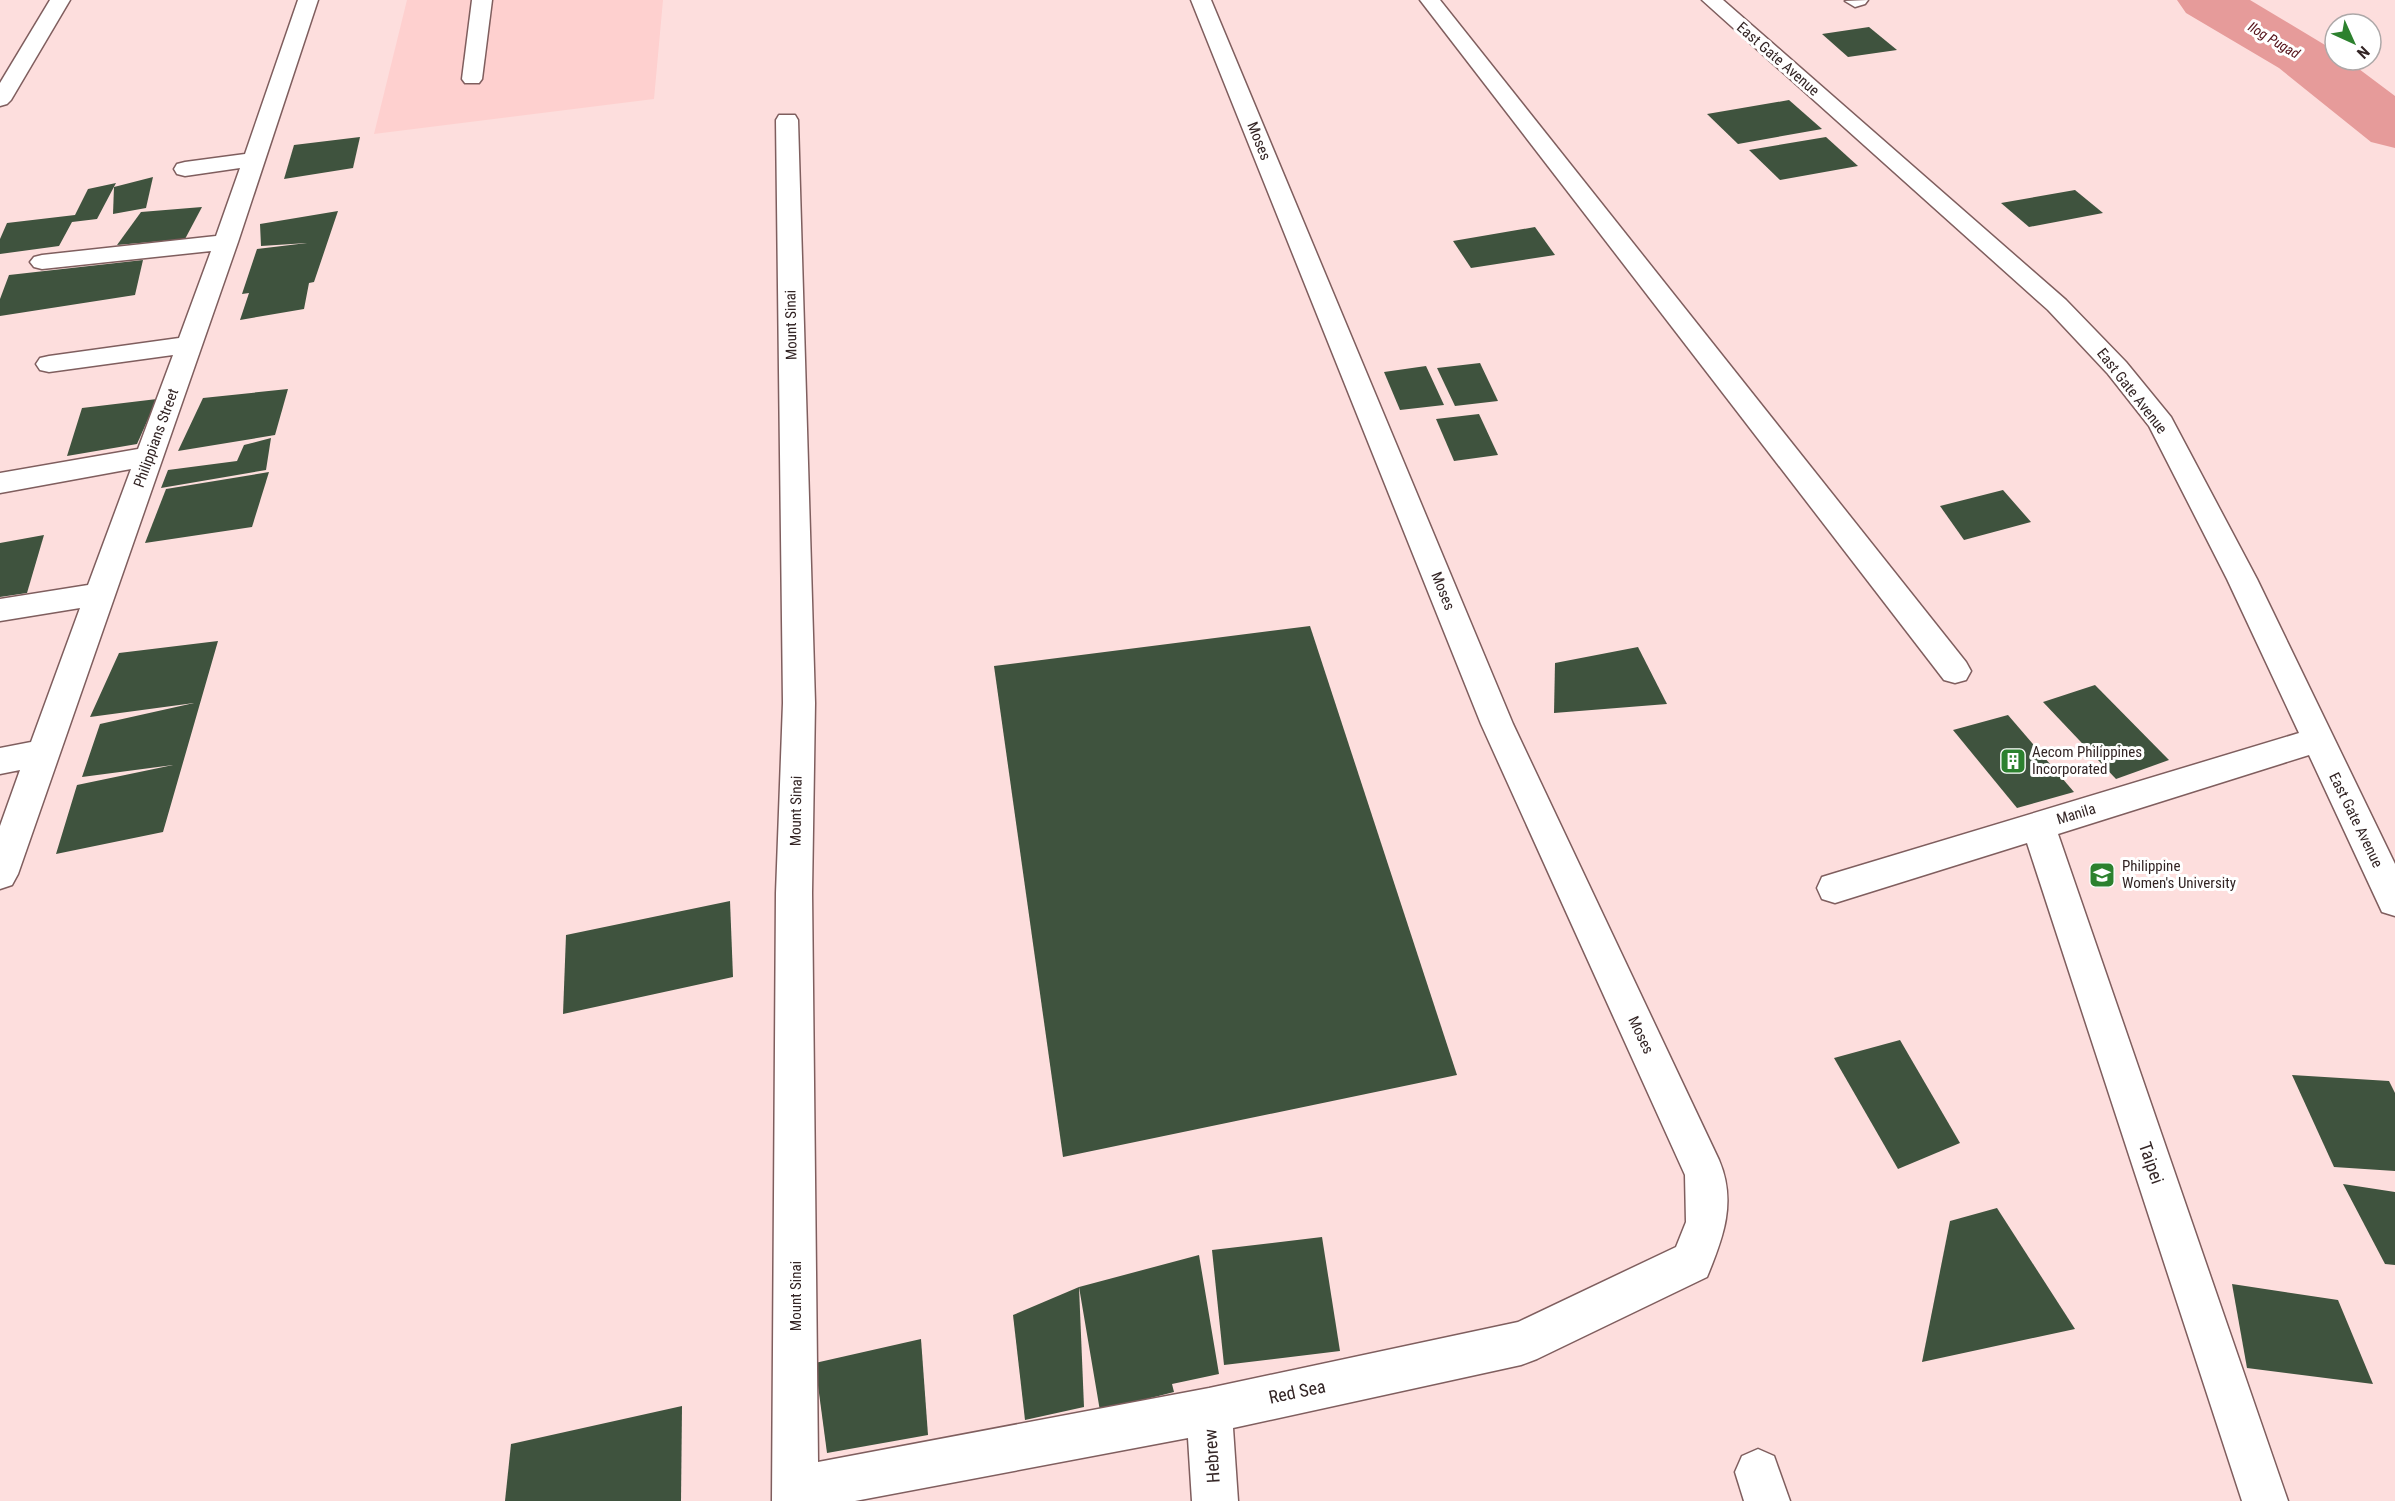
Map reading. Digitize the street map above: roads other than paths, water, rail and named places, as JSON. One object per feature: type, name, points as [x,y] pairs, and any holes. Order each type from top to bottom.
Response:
[{"type":"street","points":[[0,100],[60,0]]},
{"type":"street","name":"Philippians Street","points":[[0,874],[226,242],[308,0]]},
{"type":"street","points":[[472,79],[482,0]]},
{"type":"street","name":"Moses","points":[[1201,0],[1497,724],[1705,1174]]},
{"type":"street","points":[[1430,0],[1956,671]]},
{"type":"street","name":"East Gate Avenue","points":[[1712,0],[2057,305],[2117,368],[2161,423],[2242,579],[2395,901]]},
{"type":"street","name":"Mount Sinai","points":[[787,120],[799,703],[794,893],[796,1495]]},
{"type":"street","points":[[185,169],[255,159]]},
{"type":"street","points":[[42,262],[226,242]]},
{"type":"street","points":[[49,364],[189,345]]},
{"type":"street","points":[[0,483],[150,456]]},
{"type":"street","points":[[0,610],[101,594]]},
{"type":"street","name":"Manila","points":[[1835,888],[2317,740]]},
{"type":"street","points":[[0,761],[43,753]]},
{"type":"street","name":"Taipei","points":[[2038,825],[2265,1501]]},
{"type":"street","name":"Red Sea","points":[[796,1495],[1209,1411],[1521,1343],[1692,1262],[1707,1222],[1705,1174]]},
{"type":"street","name":"Hebrew","points":[[1209,1411],[1215,1501]]},
{"type":"waterway","name":"Ilog Pugad","points":[[2207,0],[2301,55],[2395,128]]},
{"type":"place","name":"Aecom Philippines Incorporated","points":[[2013,761]]},
{"type":"place","name":"Philippine Women's University","points":[[2102,875]]}]
